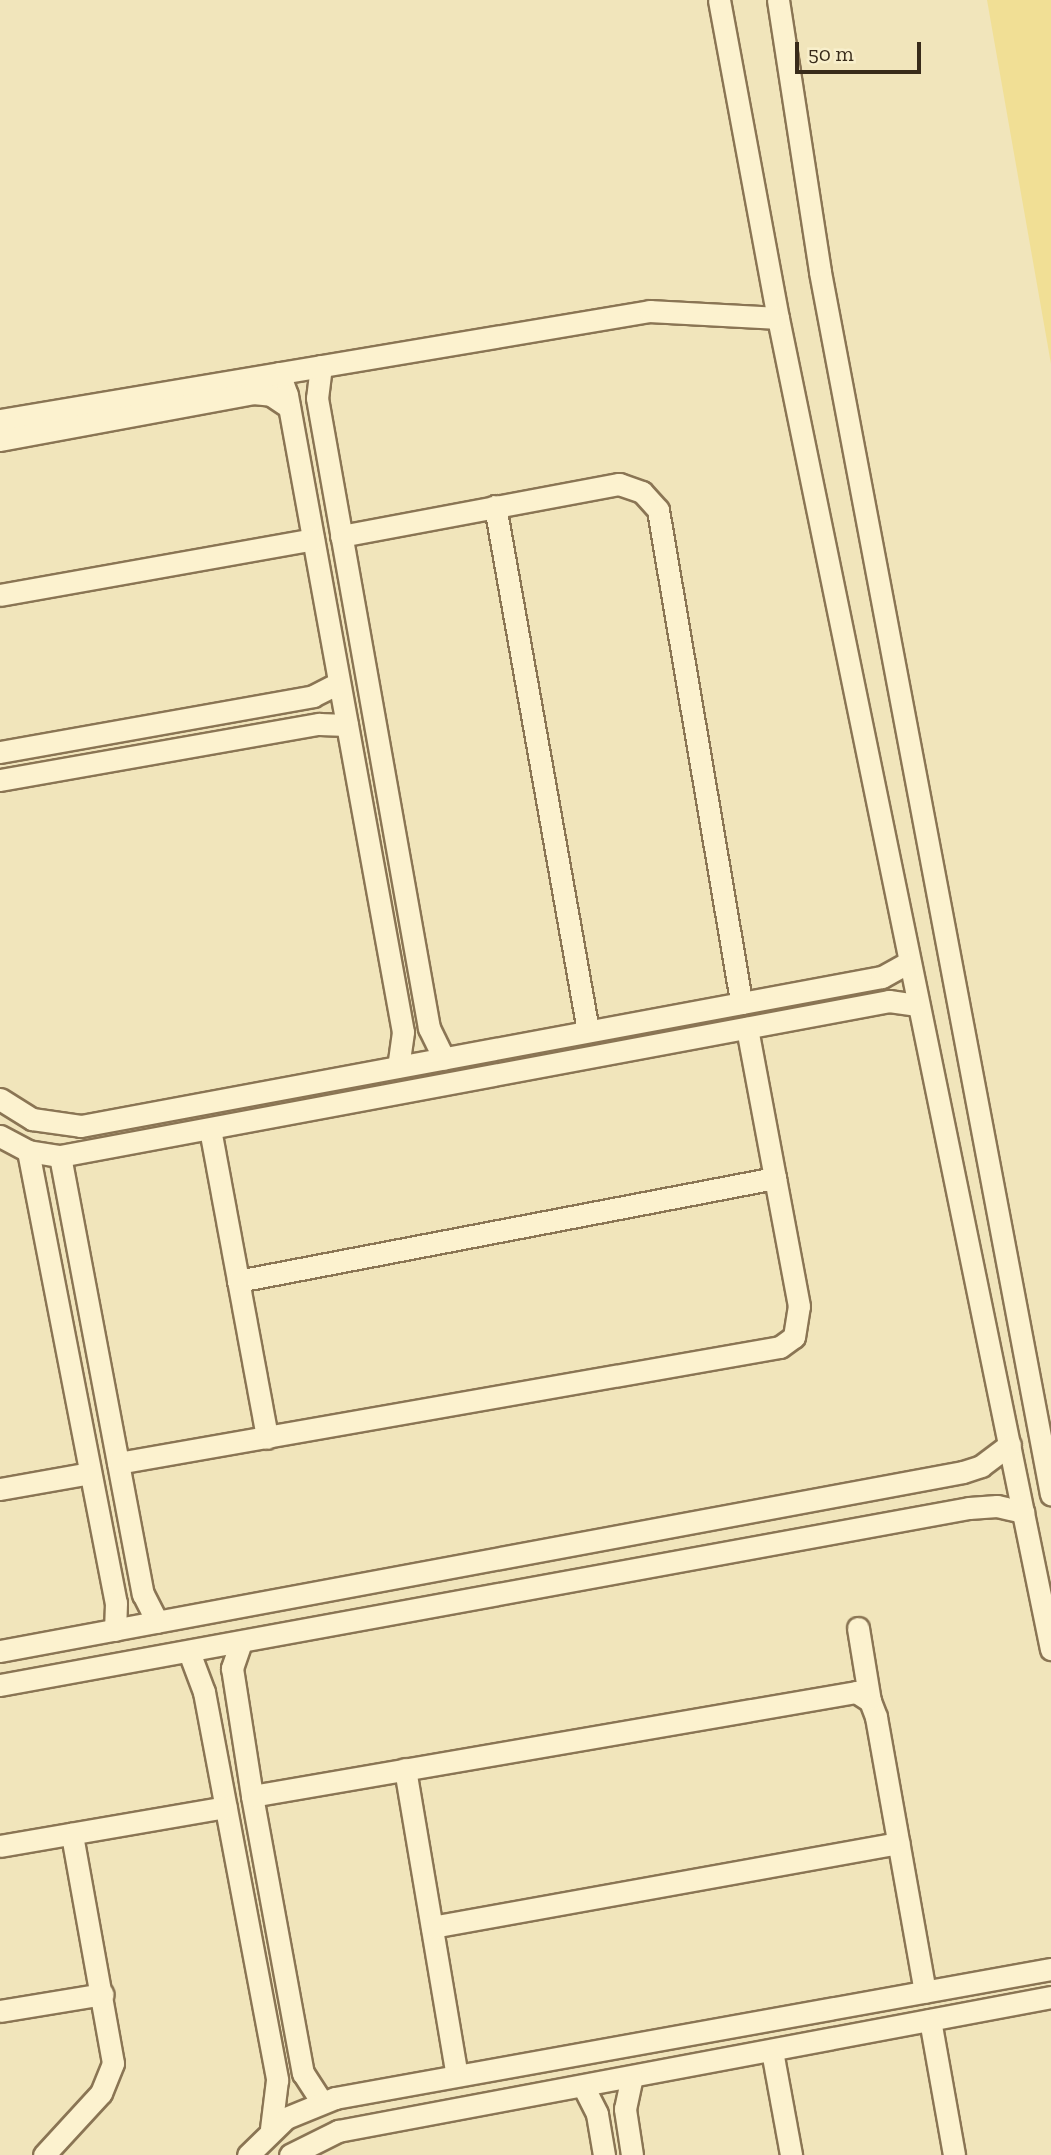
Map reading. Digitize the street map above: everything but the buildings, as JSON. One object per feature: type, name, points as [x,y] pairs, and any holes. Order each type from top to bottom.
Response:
[{"type":"street","points":[[719,0],[778,318],[1051,1649]]},
{"type":"street","points":[[778,0],[820,272],[1051,1494]]},
{"type":"street","points":[[0,420],[650,311],[778,318]]},
{"type":"street","points":[[321,366],[317,398],[341,536],[429,1028],[444,1059]]},
{"type":"street","points":[[279,373],[289,407],[403,1032],[398,1067]]},
{"type":"street","points":[[0,440],[253,393],[271,395],[289,407]]},
{"type":"street","points":[[341,536],[618,484],[642,492],[658,510],[741,1003]]},
{"type":"street","points":[[495,506],[588,1031]]},
{"type":"street","points":[[0,595],[313,539]]},
{"type":"street","points":[[0,752],[313,696],[339,683]]},
{"type":"street","points":[[0,780],[319,724],[347,725]]},
{"type":"street","points":[[0,1099],[32,1119],[82,1126],[882,977],[909,962]]},
{"type":"street","points":[[0,1136],[28,1151],[60,1156],[889,1001],[918,1005]]},
{"type":"street","points":[[118,1463],[780,1347],[794,1337],[799,1306],[747,1028]]},
{"type":"street","points":[[210,1129],[267,1438]]},
{"type":"street","points":[[28,1151],[117,1612],[115,1630]]},
{"type":"street","points":[[60,1156],[143,1594],[157,1622]]},
{"type":"street","points":[[238,1281],[775,1178]]},
{"type":"street","points":[[0,1651],[963,1472],[981,1466],[1010,1444]]},
{"type":"street","points":[[0,1489],[90,1473]]},
{"type":"street","points":[[0,1685],[969,1508],[997,1506],[1023,1512]]},
{"type":"street","points":[[858,1628],[925,1992]]},
{"type":"street","points":[[241,1642],[232,1668],[252,1796],[303,2073],[321,2101]]},
{"type":"street","points":[[189,1652],[203,1685],[277,2080],[271,2129]]},
{"type":"street","points":[[252,1796],[839,1692],[856,1692],[870,1701]]},
{"type":"street","points":[[405,1769],[457,2075]]},
{"type":"street","points":[[0,1846],[226,1807]]},
{"type":"street","points":[[44,2155],[91,2106],[109,2079],[113,2047],[72,1834]]},
{"type":"street","points":[[432,1927],[898,1843]]},
{"type":"street","points":[[248,2155],[271,2129],[321,2101],[1051,1969]]},
{"type":"street","points":[[0,2011],[103,1994]]},
{"type":"street","points":[[290,2155],[338,2131],[1051,1997]]},
{"type":"street","points":[[930,2020],[954,2155]]},
{"type":"street","points":[[772,2051],[791,2155]]},
{"type":"street","points":[[632,2077],[625,2109],[632,2155]]},
{"type":"street","points":[[583,2086],[597,2114],[604,2155]]},
{"type":"sand","points":[[987,0],[1051,0],[1051,364]]}]
